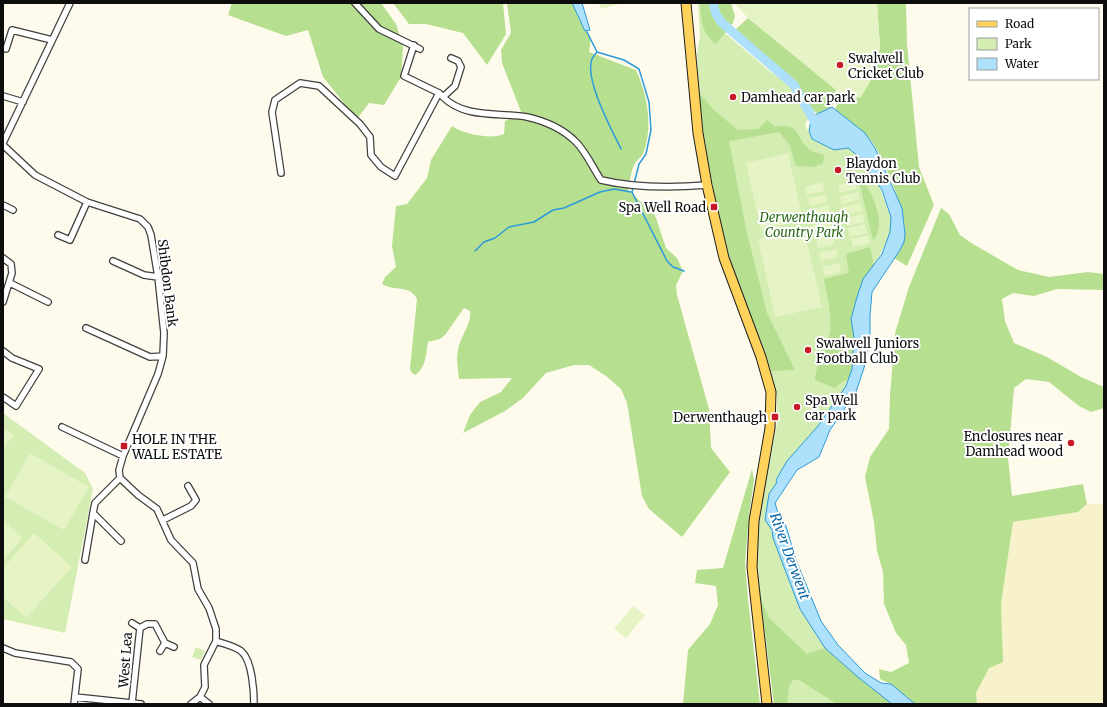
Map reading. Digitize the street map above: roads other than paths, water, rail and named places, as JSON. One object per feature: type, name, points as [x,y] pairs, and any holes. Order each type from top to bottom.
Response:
[{"type":"main road","points":[[686,3],[698,133],[707,184],[724,258],[761,357],[771,392],[770,428],[757,501],[752,544],[752,567],[768,704]]},
{"type":"street","points":[[3,144],[70,3]]},
{"type":"street","points":[[355,3],[379,29],[420,49]]},
{"type":"street","points":[[6,49],[12,30],[52,40]]},
{"type":"street","points":[[414,45],[404,76],[441,95],[450,104],[464,110],[500,116],[526,117],[545,122],[561,130],[576,142],[601,180],[622,184],[687,187],[707,184]]},
{"type":"street","points":[[282,173],[272,112],[275,100],[300,83],[319,86],[360,124],[370,137],[371,155],[381,167],[396,176],[441,95],[455,86],[461,67],[458,60],[451,58]]},
{"type":"street","points":[[3,96],[23,102]]},
{"type":"street","name":"Shibdon Bank","points":[[3,144],[35,175],[87,202],[140,219],[148,226],[151,235],[158,277],[164,333],[163,356],[158,374],[123,456],[119,470],[120,478]]},
{"type":"street","points":[[58,235],[70,240],[87,202]]},
{"type":"street","points":[[3,205],[14,210]]},
{"type":"street","points":[[3,258],[11,264],[12,273],[3,302]]},
{"type":"street","points":[[113,261],[144,275],[158,277]]},
{"type":"street","points":[[10,283],[48,302]]},
{"type":"street","points":[[86,328],[150,357],[163,356]]},
{"type":"street","points":[[3,351],[12,358],[39,370],[16,406],[3,397]]},
{"type":"street","points":[[62,427],[123,456]]},
{"type":"street","points":[[85,560],[94,503],[120,478],[138,495],[158,508],[171,540],[193,563],[198,589],[209,608],[216,629],[216,641],[204,665],[204,687],[200,697],[191,704]]},
{"type":"street","points":[[163,520],[191,506],[196,500],[188,486]]},
{"type":"street","points":[[93,513],[121,541]]},
{"type":"street","name":"West Lea","points":[[132,623],[140,628],[132,703]]},
{"type":"street","points":[[140,628],[147,624],[156,624],[165,643],[174,647]]},
{"type":"street","points":[[216,641],[242,651],[246,658],[254,687],[254,704]]},
{"type":"street","points":[[160,651],[165,643]]},
{"type":"street","points":[[3,648],[22,655],[72,662],[78,670],[74,704]]},
{"type":"street","points":[[75,697],[141,704]]},
{"type":"street","points":[[200,697],[210,704]]},
{"type":"water","points":[[572,3],[582,3],[590,30],[585,31]]},
{"type":"water","points":[[832,107],[865,133],[875,148],[902,208],[905,234],[904,242],[872,292],[870,338],[864,368],[856,392],[830,430],[819,457],[797,470],[775,503],[778,513],[786,526],[796,560],[821,621],[838,645],[865,673],[881,683],[891,684],[915,704],[892,704],[859,678],[825,648],[800,609],[773,538],[772,530],[765,520],[769,494],[777,482],[776,480],[787,461],[818,426],[846,386],[852,369],[854,337],[851,319],[857,297],[863,279],[882,254],[890,232],[891,217],[882,190],[859,157],[848,148],[834,150],[812,139],[809,131],[812,114],[815,115]]},
{"type":"waterway","name":"River Derwent","points":[[713,3],[716,14],[721,22],[794,85],[814,121],[819,124]]},
{"type":"waterway","points":[[587,32],[597,52],[624,60],[639,69],[649,102],[651,130],[646,154],[639,164],[632,192],[667,261],[673,267],[684,271]]},
{"type":"waterway","points":[[597,52],[592,59],[592,79],[600,104],[621,149]]},
{"type":"waterway","points":[[475,251],[484,242],[495,238],[509,227],[534,222],[553,210],[564,208],[600,192],[614,189],[631,192]]},
{"type":"place","name":"Swalwell Cricket Club","points":[[840,65]]},
{"type":"place","name":"Damhead car park","points":[[733,97]]},
{"type":"place","name":"Blaydon Tennis Club","points":[[838,170]]},
{"type":"place","name":"Spa Well Road","points":[[714,207]]},
{"type":"place","name":"Swalwell Juniors Football Club","points":[[808,350]]},
{"type":"place","name":"Spa Well car park","points":[[797,407]]},
{"type":"place","name":"Derwenthaugh","points":[[775,417]]},
{"type":"place","name":"Enclosures near Damhead wood","points":[[1071,443]]},
{"type":"place","name":"HOLE IN THE WALL ESTATE","points":[[124,446]]},
{"type":"park label","name":"Derwenthaugh Country Park","points":[[804,224]]}]
